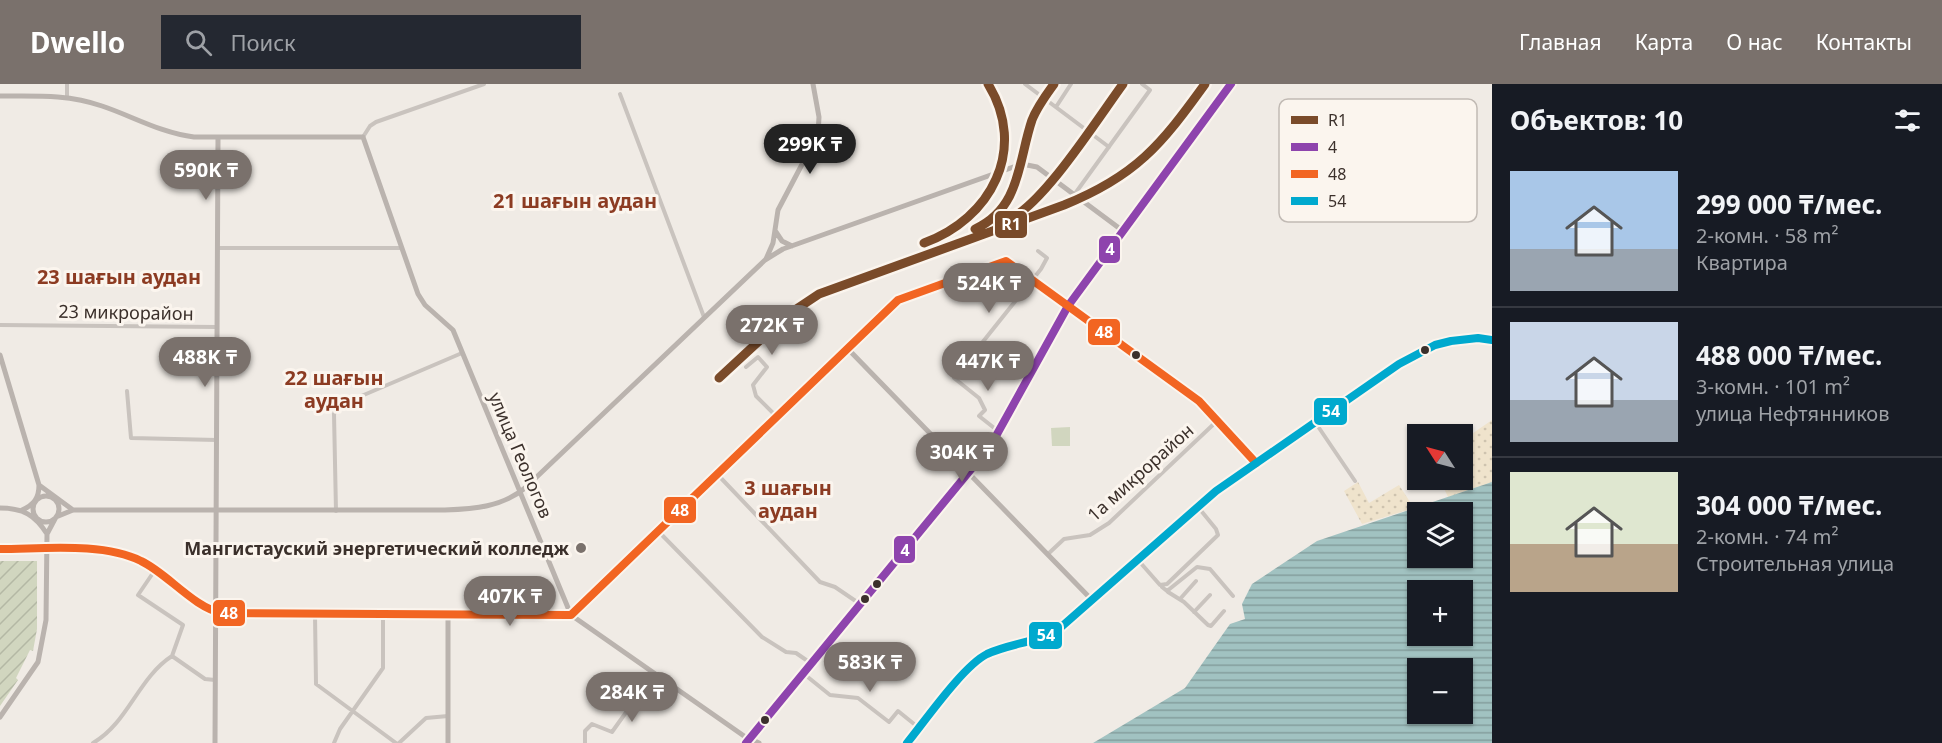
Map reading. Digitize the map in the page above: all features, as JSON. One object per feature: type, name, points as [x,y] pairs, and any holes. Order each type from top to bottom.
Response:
[{"type":"street","points":[[67,84],[67,97]]},
{"type":"street","points":[[0,96],[67,97],[100,105],[173,133],[218,138],[363,136],[376,122],[484,84]]},
{"type":"street","points":[[765,260],[771,249],[778,210],[818,134],[819,117],[813,84]]},
{"type":"street","points":[[1025,84],[1109,147]]},
{"type":"street","points":[[1056,107],[1071,84]]},
{"type":"street","points":[[1074,195],[1150,90],[1142,84]]},
{"type":"street","points":[[747,741],[969,474],[998,431],[1068,306],[1231,84]]},
{"type":"street","points":[[620,94],[704,318]]},
{"type":"street","name":"улица Геологов","points":[[363,136],[401,248],[422,300],[453,330],[571,615]]},
{"type":"street","points":[[215,743],[218,138]]},
{"type":"street","points":[[2,507],[22,510],[49,522],[73,510],[336,511],[478,508],[495,504],[519,492],[765,260],[792,246],[1022,164],[1037,168],[1123,231]]},
{"type":"street","points":[[775,231],[782,242],[792,246]]},
{"type":"street","points":[[218,248],[401,248]]},
{"type":"street","points":[[998,431],[980,416],[985,410],[979,398],[954,378],[1047,258],[1038,251]]},
{"type":"street","points":[[571,615],[905,297],[1000,262],[1013,264],[1180,386],[1218,420],[1256,463]]},
{"type":"street","name":"23 микрорайон","points":[[0,325],[217,327]]},
{"type":"street","points":[[907,743],[975,662],[994,651],[1050,634],[1198,507],[1256,463],[1400,363],[1435,345],[1461,338],[1492,340]]},
{"type":"street","points":[[848,349],[1092,600]]},
{"type":"street","points":[[336,511],[334,414],[338,406],[463,353]]},
{"type":"street","points":[[0,355],[39,485],[37,500],[33,507],[47,534]]},
{"type":"street","points":[[746,367],[758,357],[767,367],[753,385],[756,396],[778,418]]},
{"type":"street","points":[[127,391],[131,438],[217,440]]},
{"type":"street","name":"1а микрорайон","points":[[1047,554],[1064,539],[1090,535],[1109,523],[1218,420]]},
{"type":"street","points":[[1315,422],[1355,481]]},
{"type":"street","points":[[718,475],[820,582],[835,587],[861,604]]},
{"type":"street","points":[[39,485],[73,510]]},
{"type":"street","points":[[0,717],[33,671],[41,651],[46,620],[47,534],[56,518],[59,505],[54,498],[43,496],[30,507],[22,510]]},
{"type":"street","points":[[1162,586],[1167,584],[1218,535],[1216,529],[1198,507]]},
{"type":"street","points":[[659,532],[762,637],[786,652],[796,653],[812,664]]},
{"type":"street","points":[[0,549],[104,550],[130,556],[217,612],[315,615],[571,615],[747,741],[759,743]]},
{"type":"street","points":[[1138,559],[1167,591],[1211,626],[1224,610]]},
{"type":"street","points":[[1167,591],[1197,567],[1210,569],[1233,596]]},
{"type":"street","points":[[93,743],[109,733],[152,674],[171,656],[183,625],[138,595],[155,570]]},
{"type":"street","points":[[1179,599],[1196,581]]},
{"type":"street","points":[[1194,612],[1210,595]]},
{"type":"street","points":[[315,615],[316,684],[398,743],[426,718],[448,716]]},
{"type":"street","points":[[334,743],[353,710],[383,669],[383,615]]},
{"type":"street","points":[[448,615],[448,743]]},
{"type":"street","points":[[171,656],[205,680],[215,680]]},
{"type":"street","points":[[585,743],[585,731],[592,724],[612,732],[654,673]]},
{"type":"street","points":[[804,674],[830,696],[858,698],[889,722],[898,711],[919,728]]},
{"type":"sand","points":[[1492,420],[1492,482],[1473,488],[1473,433]]},
{"type":"sand","points":[[1358,482],[1369,503],[1399,485],[1410,502],[1407,502],[1407,510],[1362,524],[1344,491]]},
{"type":"sand","points":[[1445,490],[1469,490],[1448,497]]},
{"type":"green space","points":[[1070,427],[1070,446],[1052,446],[1051,428]]},
{"type":"green space","points":[[0,561],[37,561],[37,629],[33,651],[30,650],[16,678],[18,680],[0,706]]},
{"type":"water","points":[[1492,482],[1492,743],[1093,743],[1185,688],[1230,624],[1245,619],[1242,604],[1252,584],[1317,541],[1407,511],[1407,568],[1473,568],[1473,502],[1433,502]]},
{"type":"transit line","name":"R1","points":[[924,243],[948,232],[968,217],[984,199],[996,179],[1003,157],[1004,133],[999,109],[988,84]]},
{"type":"transit line","name":"R1","points":[[975,229],[990,220],[1010,196],[1016,182],[1032,120],[1054,84]]},
{"type":"transit line","name":"R1","points":[[1010,219],[1024,210],[1055,178],[1123,84]]},
{"type":"transit line","name":"R1","points":[[719,378],[786,316],[819,294],[1064,205],[1110,182],[1129,170],[1160,141],[1175,125],[1205,84]]},
{"type":"transit line","name":"4","points":[[746,743],[991,445],[1068,306],[1231,84]]},
{"type":"transit line","name":"48","points":[[0,549],[72,548],[126,555],[151,566],[191,598],[222,613],[571,615],[898,300],[1006,261],[1199,401],[1256,463]]},
{"type":"transit line","name":"54","points":[[907,743],[934,708],[977,660],[996,650],[1042,637],[1060,628],[1216,491],[1399,364],[1435,345],[1478,338],[1492,340]]},
{"type":"place","name":"Мангистауский энергетический колледж","points":[[581,548]]},
{"type":"district","name":"21 шағын аудан","points":[[575,200]]},
{"type":"district","name":"23 шағын аудан","points":[[119,276]]},
{"type":"district","name":"22 шағын аудан","points":[[334,388]]},
{"type":"district","name":"3 шағын аудан","points":[[788,498]]}]
